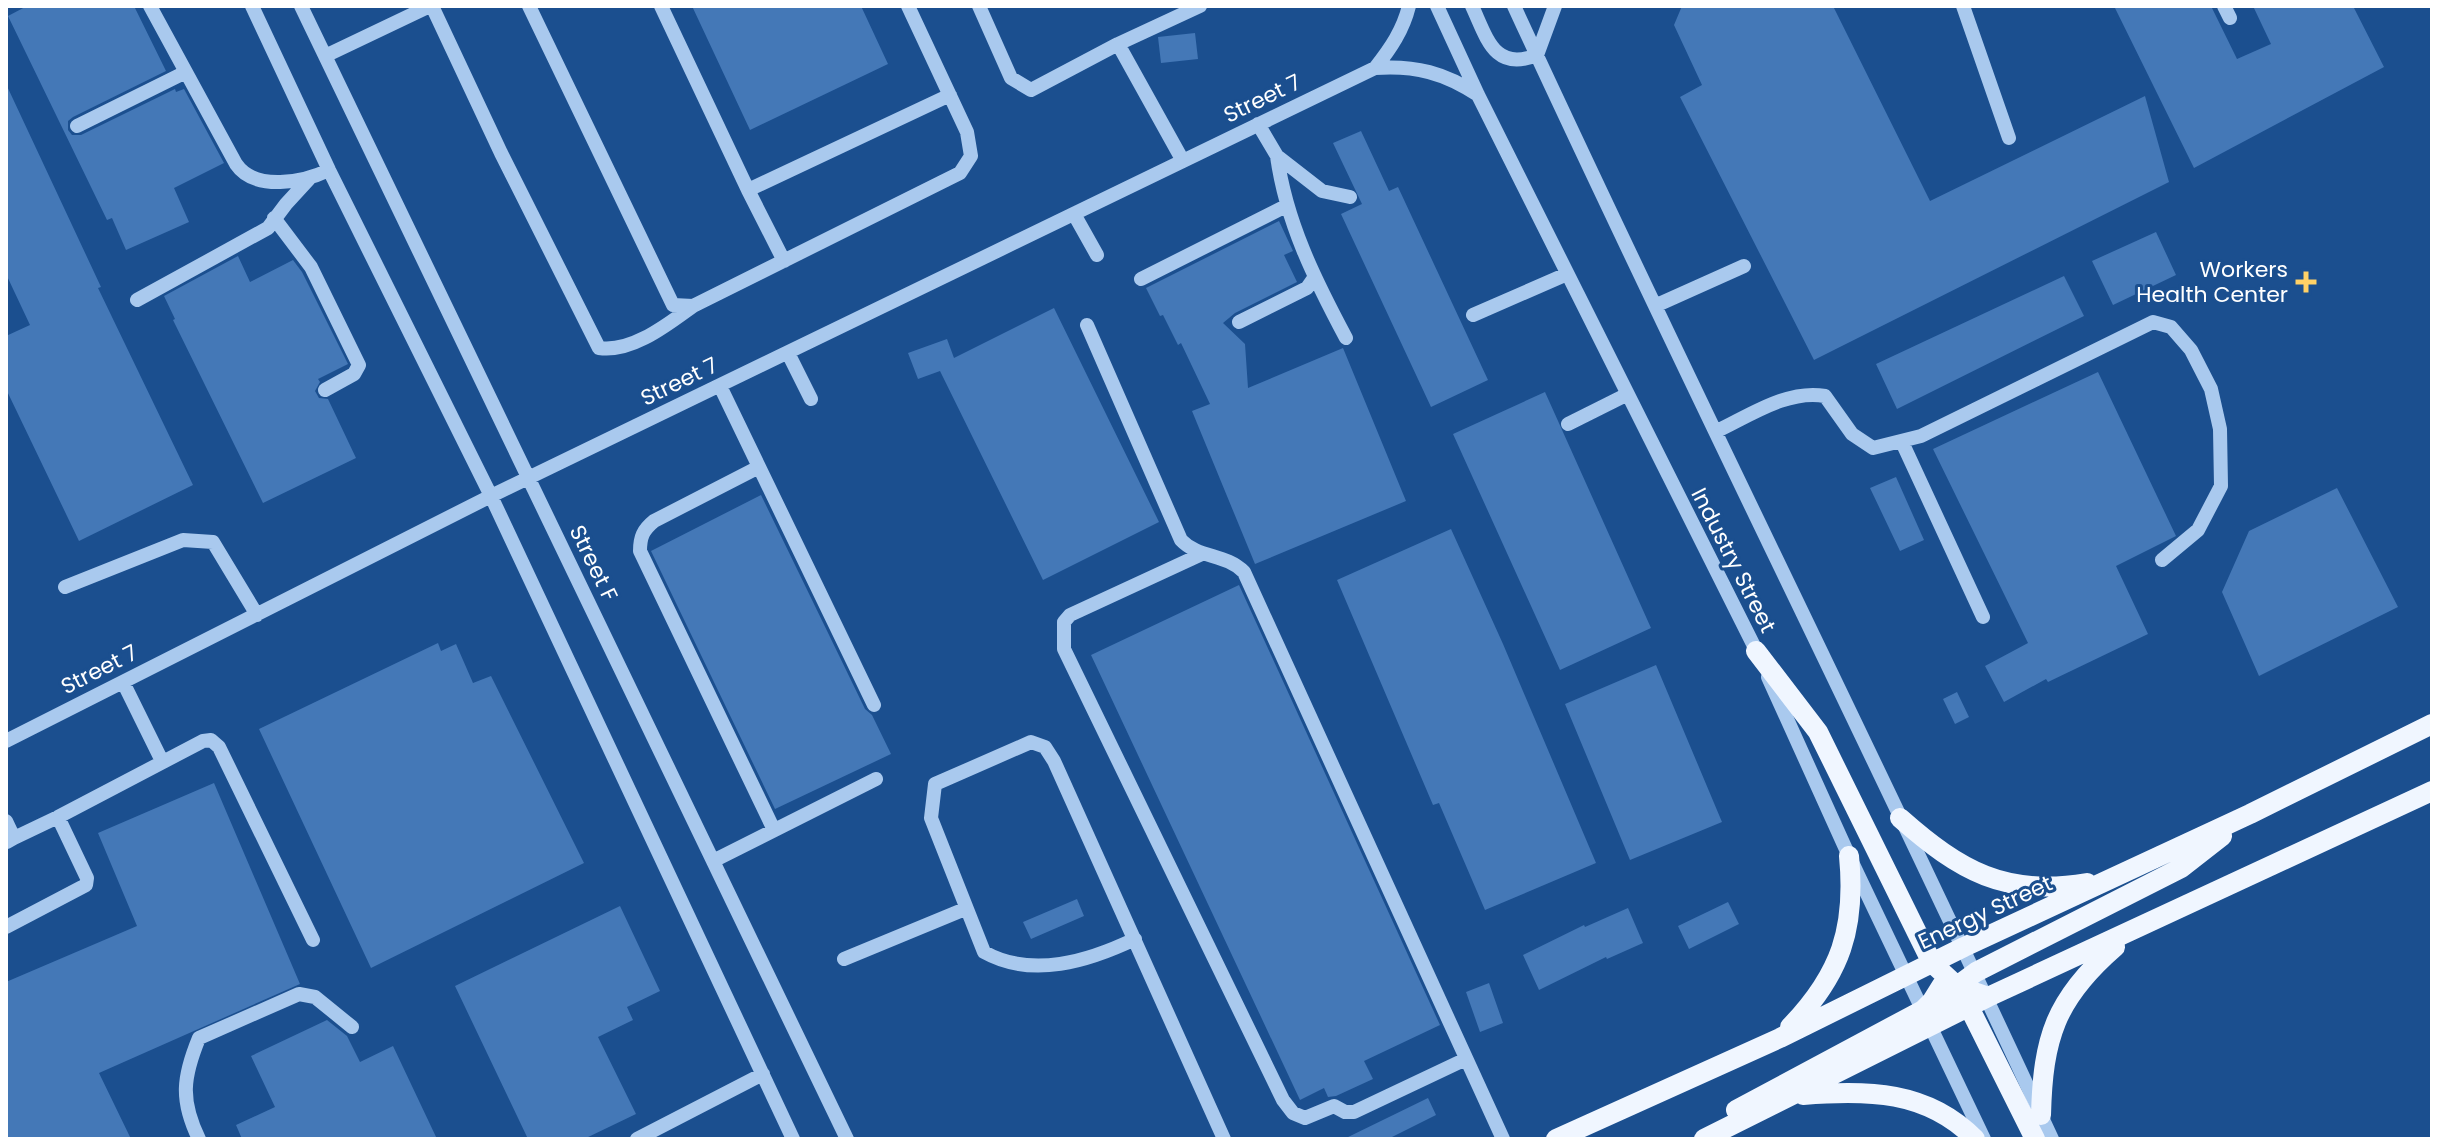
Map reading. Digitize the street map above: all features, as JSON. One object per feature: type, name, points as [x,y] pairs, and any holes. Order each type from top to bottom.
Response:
[{"type":"main road","points":[[1756,651],[1818,732],[1932,963],[1949,986]]},
{"type":"main road","name":"Energy Street","points":[[1556,1139],[1780,1038],[2432,724]]},
{"type":"main road","points":[[1696,1139],[1759,1096],[1926,1018],[1978,1002],[2432,791]]},
{"type":"main road","points":[[1949,986],[2181,868],[2250,814]]},
{"type":"main road","points":[[1900,818],[1929,844],[1961,866],[1997,881],[2035,887],[2111,879]]},
{"type":"main road","points":[[1780,1038],[1804,1012],[1839,958],[1850,913],[1852,890],[1849,856]]},
{"type":"main road","points":[[2041,1115],[2042,1077],[2048,1042],[2060,1009],[2082,977],[2131,932]]},
{"type":"main road","points":[[1704,1139],[1791,1096],[1926,1018],[1949,986],[1964,947]]},
{"type":"main road","points":[[1906,975],[1949,986],[1978,1002],[2035,1139]]},
{"type":"main road","points":[[1791,1096],[1847,1092],[1892,1095],[1944,1115],[1975,1139]]},
{"type":"street","points":[[150,6],[236,164],[245,175],[258,181],[309,179],[329,170]]},
{"type":"street","points":[[252,6],[329,170],[491,496],[793,1139]]},
{"type":"street","name":"Street F","points":[[301,6],[847,1139]]},
{"type":"street","points":[[325,56],[431,6],[599,348],[611,350],[630,344],[693,306],[960,173],[971,156],[967,132],[908,6]]},
{"type":"street","points":[[529,6],[673,305],[693,306]]},
{"type":"street","points":[[661,6],[784,261]]},
{"type":"street","points":[[979,6],[1011,78],[1031,90],[1118,44],[1200,6]]},
{"type":"street","name":"Street 7","points":[[1375,68],[1393,45],[1409,6]]},
{"type":"street","name":"Industry Street","points":[[1437,6],[1626,395],[1756,651],[1849,856],[1984,1139]]},
{"type":"street","points":[[1472,6],[1492,49],[1503,58],[1515,61],[1537,55],[1555,6]]},
{"type":"street","name":"Industry Street","points":[[1514,6],[1976,972],[1978,1002],[2052,1139]]},
{"type":"street","points":[[1963,6],[2009,138]]},
{"type":"street","points":[[1118,44],[1183,161]]},
{"type":"street","name":"Street 7","points":[[6,741],[491,496],[1375,68],[1419,68],[1460,83],[1478,95]]},
{"type":"street","points":[[77,126],[186,72]]},
{"type":"street","points":[[748,190],[950,95]]},
{"type":"street","points":[[1258,124],[1277,156],[1286,206],[1314,278],[1346,338]]},
{"type":"street","points":[[1277,156],[1322,191],[1350,197]]},
{"type":"street","points":[[137,300],[258,236],[309,179]]},
{"type":"street","points":[[1141,279],[1286,206]]},
{"type":"street","points":[[1074,214],[1097,255]]},
{"type":"street","points":[[274,218],[311,267],[359,365],[354,374],[325,390]]},
{"type":"street","points":[[1657,305],[1744,266]]},
{"type":"street","points":[[1473,315],[1567,274]]},
{"type":"street","points":[[1239,322],[1307,288],[1314,278]]},
{"type":"street","points":[[1717,431],[1790,398],[1810,393],[1825,396],[1852,434],[1873,448],[1902,442],[1921,436],[2153,322],[2171,327],[2191,350],[2211,389],[2220,429],[2221,486],[2198,530],[2162,560]]},
{"type":"street","points":[[1087,325],[1181,540],[1202,554],[1225,558],[1244,572],[1503,1139]]},
{"type":"street","points":[[788,353],[811,399]]},
{"type":"street","points":[[720,386],[874,705]]},
{"type":"street","points":[[1568,424],[1626,395]]},
{"type":"street","points":[[1902,442],[1983,617]]},
{"type":"street","points":[[759,467],[654,521],[640,540],[640,551],[774,830]]},
{"type":"street","points":[[65,587],[183,540],[213,542],[257,615]]},
{"type":"street","points":[[1202,554],[1070,615],[1064,622],[1064,649],[1283,1100],[1293,1113],[1305,1118],[1334,1106],[1345,1112],[1354,1112],[1466,1059]]},
{"type":"street","points":[[123,682],[162,761]]},
{"type":"street","points":[[6,821],[10,840],[162,761],[211,740],[219,747],[313,940]]},
{"type":"street","points":[[1135,939],[1103,954],[1073,963],[1024,964],[1000,961],[984,952],[931,818],[935,784],[1031,742],[1045,747],[1054,761],[1135,939],[1224,1139]]},
{"type":"street","points":[[713,861],[876,779]]},
{"type":"street","points":[[6,927],[86,885],[87,878],[58,817]]},
{"type":"street","points":[[844,959],[965,909]]},
{"type":"street","points":[[199,1139],[186,1099],[187,1068],[199,1038],[299,994],[315,997],[352,1027]]},
{"type":"street","points":[[637,1139],[763,1074]]},
{"type":"building","points":[[27,6],[134,6],[166,71],[73,117],[68,121],[68,130],[72,135],[81,135],[175,89],[176,92],[184,89],[224,163],[174,188],[189,222],[126,250],[112,218],[107,220],[8,16]]},
{"type":"building","points":[[692,6],[861,6],[888,64],[750,130]]},
{"type":"building","points":[[1682,6],[1833,6],[1930,201],[2145,96],[2169,182],[1814,360],[1680,97],[1702,85],[1674,25]]},
{"type":"building","points":[[2114,6],[2211,6],[2237,59],[2271,44],[2253,6],[2353,6],[2384,67],[2194,168]]},
{"type":"building","points":[[1195,33],[1198,59],[1161,63],[1158,37]]},
{"type":"building","points":[[6,84],[101,287],[98,288],[193,485],[79,541],[6,389],[6,336],[30,325],[6,274]]},
{"type":"building","points":[[1361,131],[1389,191],[1398,187],[1488,380],[1431,407],[1341,214],[1362,204],[1333,143]]},
{"type":"building","points":[[1279,221],[1293,251],[1284,255],[1297,282],[1235,313],[1223,323],[1245,344],[1248,388],[1343,348],[1406,501],[1255,564],[1192,411],[1210,404],[1181,343],[1178,345],[1146,288]]},
{"type":"building","points":[[2156,232],[2176,275],[2113,305],[2092,261]]},
{"type":"building","points":[[238,256],[250,282],[293,260],[348,364],[318,379],[320,382],[315,391],[319,398],[328,399],[356,458],[263,503],[164,296]]},
{"type":"building","points":[[2064,276],[2084,316],[1897,409],[1876,364]]},
{"type":"building","points":[[1054,308],[1159,522],[1043,580],[940,371],[918,379],[908,353],[947,339],[954,358]]},
{"type":"building","points":[[2098,372],[2176,536],[2116,566],[2148,634],[2048,682],[2046,679],[2004,702],[1985,666],[2028,643],[1933,449]]},
{"type":"building","points":[[1545,392],[1651,628],[1560,670],[1453,434]]},
{"type":"building","points":[[1896,477],[1924,540],[1900,551],[1870,488]]},
{"type":"building","points":[[2337,488],[2398,607],[2259,676],[2222,592],[2249,531]]},
{"type":"building","points":[[761,495],[865,709],[872,715],[891,754],[775,809],[651,551]]},
{"type":"building","points":[[1451,529],[1596,863],[1485,910],[1439,803],[1433,805],[1337,580]]},
{"type":"building","points":[[1239,585],[1440,1025],[1364,1061],[1373,1079],[1336,1096],[1328,1097],[1324,1088],[1300,1100],[1091,655]]},
{"type":"building","points":[[438,643],[441,651],[456,644],[473,683],[491,676],[584,863],[371,968],[259,729]]},
{"type":"building","points":[[1656,665],[1722,822],[1630,860],[1565,704]]},
{"type":"building","points":[[1957,692],[1969,717],[1955,724],[1943,699]]},
{"type":"building","points":[[214,783],[300,984],[99,1073],[131,1139],[6,1139],[6,982],[137,926],[98,833]]},
{"type":"building","points":[[1077,899],[1084,916],[1031,939],[1023,922]]},
{"type":"building","points":[[1728,902],[1739,924],[1689,949],[1678,926]]},
{"type":"building","points":[[620,906],[660,991],[627,1007],[633,1020],[598,1037],[636,1114],[584,1139],[528,1139],[455,986]]},
{"type":"building","points":[[1628,908],[1643,943],[1606,957],[1539,990],[1523,955],[1584,925]]},
{"type":"building","points":[[1489,983],[1503,1023],[1480,1032],[1466,992]]},
{"type":"building","points":[[327,1020],[347,1036],[360,1062],[393,1046],[437,1139],[242,1139],[236,1125],[275,1107],[251,1056]]},
{"type":"building","points":[[1428,1098],[1436,1115],[1388,1139],[1344,1139]]},
{"type":"place","name":"Workers Health Center","points":[[2306,282]]}]
